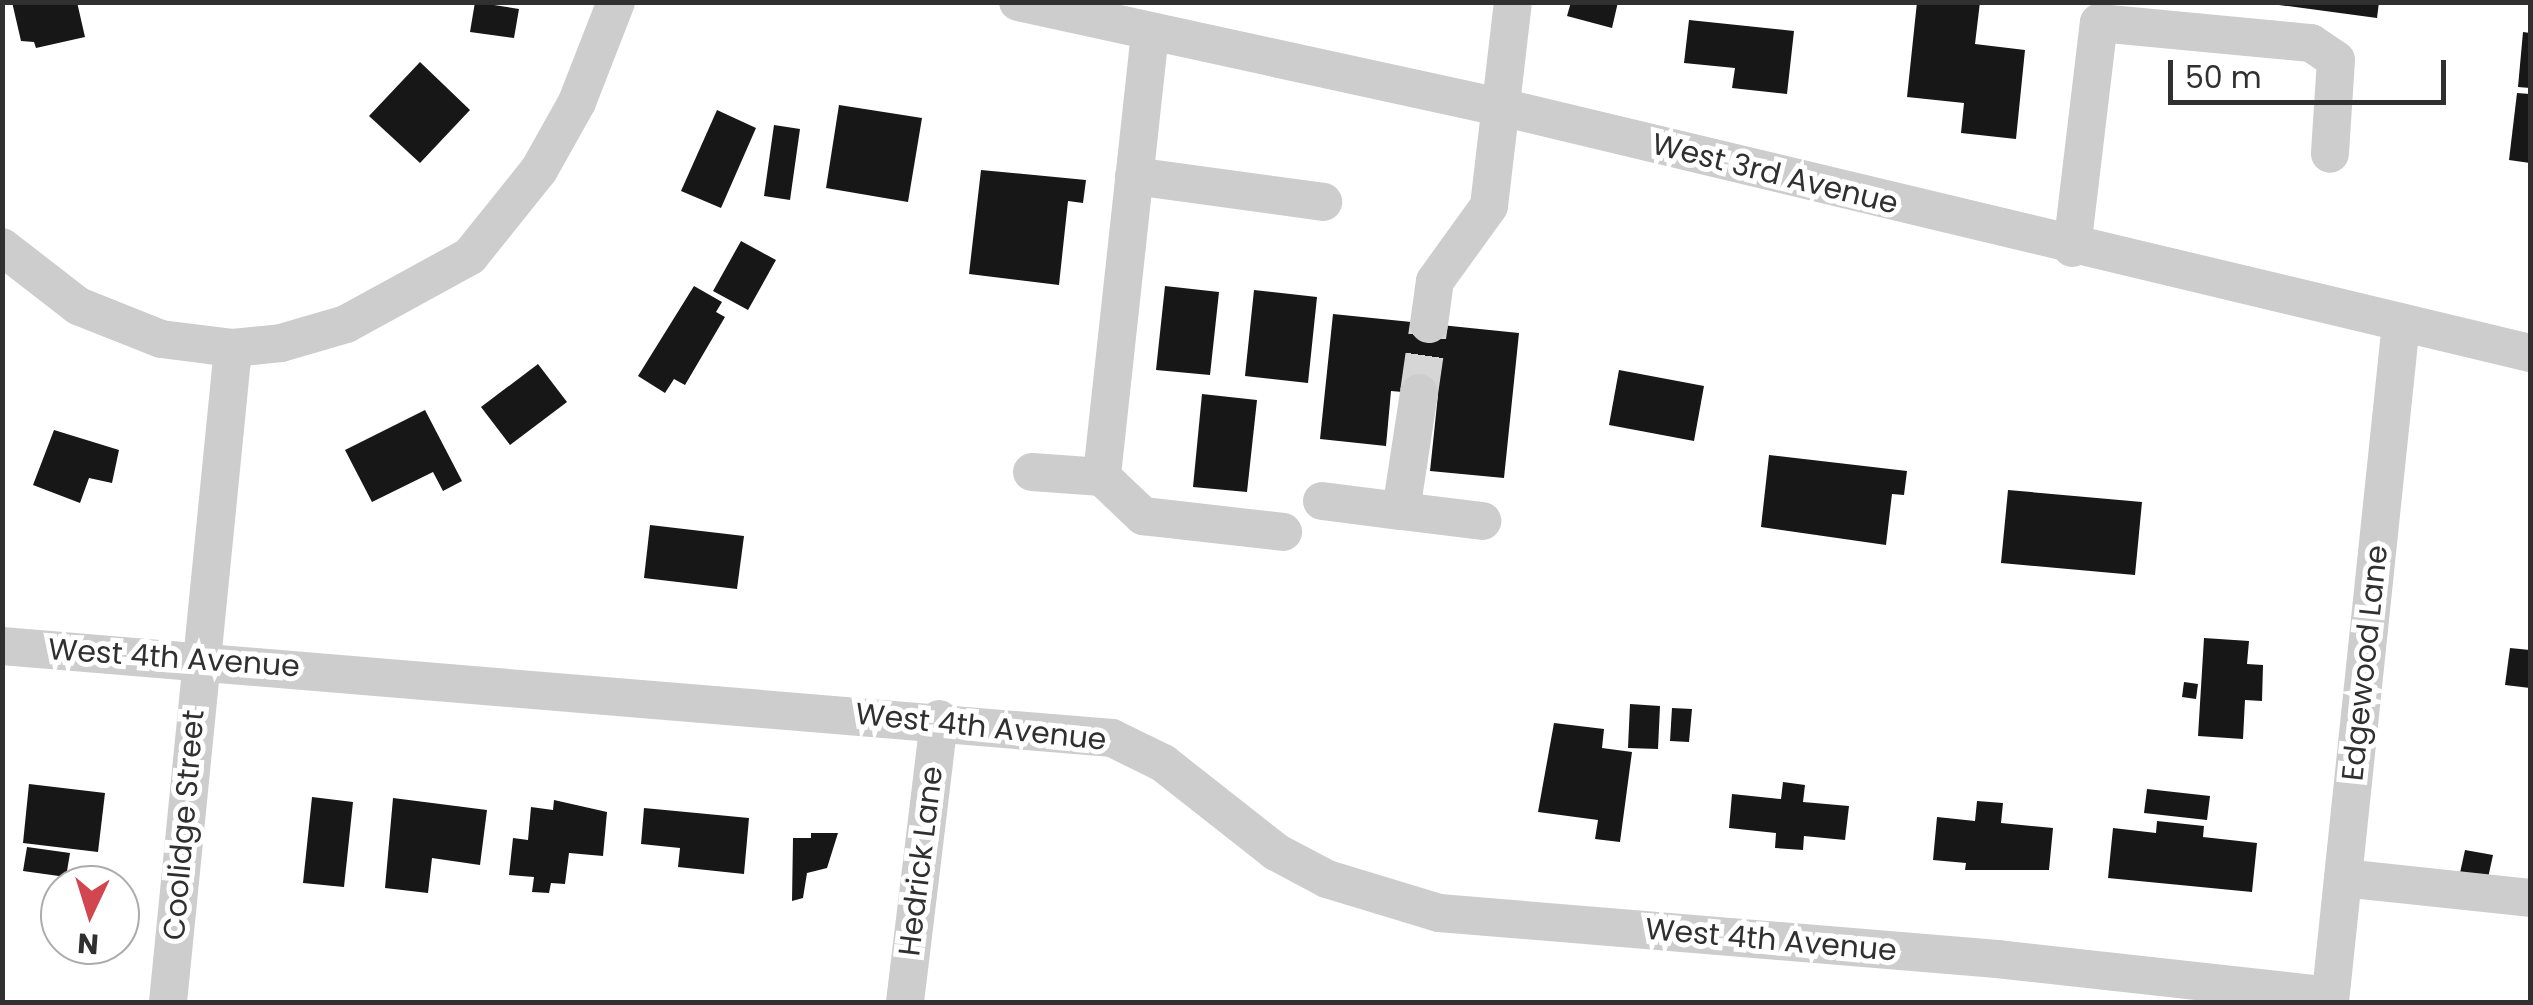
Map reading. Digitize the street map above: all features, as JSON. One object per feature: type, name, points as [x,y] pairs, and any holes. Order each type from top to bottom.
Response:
[{"type":"street","points":[[2,247],[78,306],[160,339],[233,348],[281,343],[346,324],[470,256],[548,153],[577,102],[616,2]]},
{"type":"street","name":"West 3rd Avenue","points":[[1018,2],[1505,108],[2072,248],[2530,353]]},
{"type":"street","points":[[1429,324],[1435,281],[1490,206],[1505,108],[1513,2]]},
{"type":"street","points":[[2072,248],[2099,23],[2312,43],[2336,60],[2330,154]]},
{"type":"street","points":[[1102,477],[1150,33]]},
{"type":"street","points":[[1134,176],[1323,202]]},
{"type":"street","name":"Edgewood Lane","points":[[2330,999],[2401,323]]},
{"type":"street","name":"Coolidge Street","points":[[168,1002],[233,348]]},
{"type":"street","points":[[1402,511],[1419,393]]},
{"type":"street","points":[[1032,472],[1102,477],[1144,516],[1283,532]]},
{"type":"street","points":[[1322,501],[1482,521]]},
{"type":"street","name":"West 4th Avenue","points":[[2,646],[939,719],[1112,738],[1163,763],[1276,852],[1327,879],[1439,912],[1997,959],[2330,999]]},
{"type":"street","name":"Hedrick Lane","points":[[905,1002],[939,719]]},
{"type":"street","points":[[2342,878],[2530,898]]},
{"type":"building","points":[[12,2],[77,2],[85,37],[36,48],[34,42],[21,41]]},
{"type":"building","points":[[475,2],[519,9],[514,38],[470,32]]},
{"type":"building","points":[[1571,2],[1618,2],[1612,28],[1567,16]]},
{"type":"building","points":[[1917,2],[1980,2],[1975,44],[2025,50],[2016,139],[1961,133],[1964,103],[1907,97]]},
{"type":"building","points":[[2257,2],[2379,2],[2377,18]]},
{"type":"building","points":[[1689,20],[1794,31],[1787,94],[1732,88],[1735,68],[1684,63]]},
{"type":"building","points":[[2523,32],[2530,33],[2530,88],[2518,87]]},
{"type":"building","points":[[420,62],[470,110],[420,163],[369,116]]},
{"type":"building","points":[[2517,93],[2530,94],[2530,163],[2509,160]]},
{"type":"building","points":[[839,105],[922,118],[908,202],[826,188]]},
{"type":"building","points":[[717,110],[756,128],[721,208],[681,191]]},
{"type":"building","points":[[774,125],[800,129],[790,200],[764,196]]},
{"type":"building","points":[[981,170],[1086,180],[1083,203],[1068,201],[1059,285],[969,274]]},
{"type":"building","points":[[741,241],[776,260],[748,310],[713,291]]},
{"type":"building","points":[[694,286],[722,302],[716,312],[725,317],[685,385],[674,379],[665,393],[638,376]]},
{"type":"building","points":[[1165,286],[1219,292],[1210,375],[1156,370]]},
{"type":"building","points":[[1254,290],[1317,297],[1308,383],[1245,376]]},
{"type":"building","points":[[1333,314],[1519,333],[1504,478],[1430,471],[1438,395],[1391,391],[1386,446],[1320,439]]},
{"type":"building","points":[[538,364],[567,402],[510,445],[481,407]]},
{"type":"building","points":[[1619,370],[1704,386],[1694,441],[1609,425]]},
{"type":"building","points":[[1202,394],[1257,400],[1247,492],[1193,487]]},
{"type":"building","points":[[425,410],[462,481],[443,491],[433,472],[372,502],[345,450]]},
{"type":"building","points":[[54,430],[119,450],[112,483],[89,478],[80,503],[33,485]]},
{"type":"building","points":[[1769,455],[1907,471],[1904,495],[1892,494],[1886,545],[1761,527]]},
{"type":"building","points":[[2008,490],[2142,502],[2135,575],[2001,563]]},
{"type":"building","points":[[650,525],[744,536],[737,589],[644,578]]},
{"type":"building","points":[[2204,638],[2249,641],[2247,664],[2263,665],[2262,701],[2245,700],[2243,739],[2198,736]]},
{"type":"building","points":[[2510,648],[2530,650],[2530,688],[2505,685]]},
{"type":"building","points":[[2184,682],[2198,684],[2196,699],[2182,697]]},
{"type":"building","points":[[1630,704],[1660,706],[1658,749],[1628,748]]},
{"type":"building","points":[[1672,708],[1692,709],[1689,742],[1670,741]]},
{"type":"building","points":[[1554,723],[1604,729],[1602,748],[1632,752],[1620,842],[1595,839],[1598,820],[1538,812]]},
{"type":"building","points":[[1783,782],[1805,785],[1803,802],[1849,806],[1845,840],[1804,836],[1803,850],[1775,848],[1776,833],[1729,828],[1732,794],[1781,799]]},
{"type":"building","points":[[29,784],[105,793],[98,852],[23,843]]},
{"type":"building","points":[[2147,789],[2210,796],[2207,820],[2144,813]]},
{"type":"building","points":[[312,797],[353,802],[344,887],[303,883]]},
{"type":"building","points":[[393,798],[487,810],[480,865],[432,858],[428,893],[385,888]]},
{"type":"building","points":[[554,800],[607,812],[603,856],[569,853],[565,884],[551,883],[549,893],[532,892],[534,877],[509,875],[513,838],[528,840],[531,807],[553,810]]},
{"type":"building","points":[[1977,801],[2003,803],[2001,823],[2053,828],[2049,870],[1965,870],[1966,863],[1933,860],[1937,817],[1975,821]]},
{"type":"building","points":[[644,808],[749,818],[744,874],[678,867],[680,848],[641,844]]},
{"type":"building","points":[[2157,821],[2204,826],[2203,837],[2257,843],[2252,892],[2108,878],[2113,828],[2156,833]]},
{"type":"building","points":[[811,833],[838,833],[827,868],[807,873],[803,898],[792,901],[793,838],[811,838]]},
{"type":"building","points":[[27,847],[70,853],[68,865],[40,865],[40,873],[23,871]]},
{"type":"building","points":[[2465,850],[2493,855],[2488,878],[2460,873]]},
{"type":"tunnel","points":[[1419,393],[1429,324]]}]
